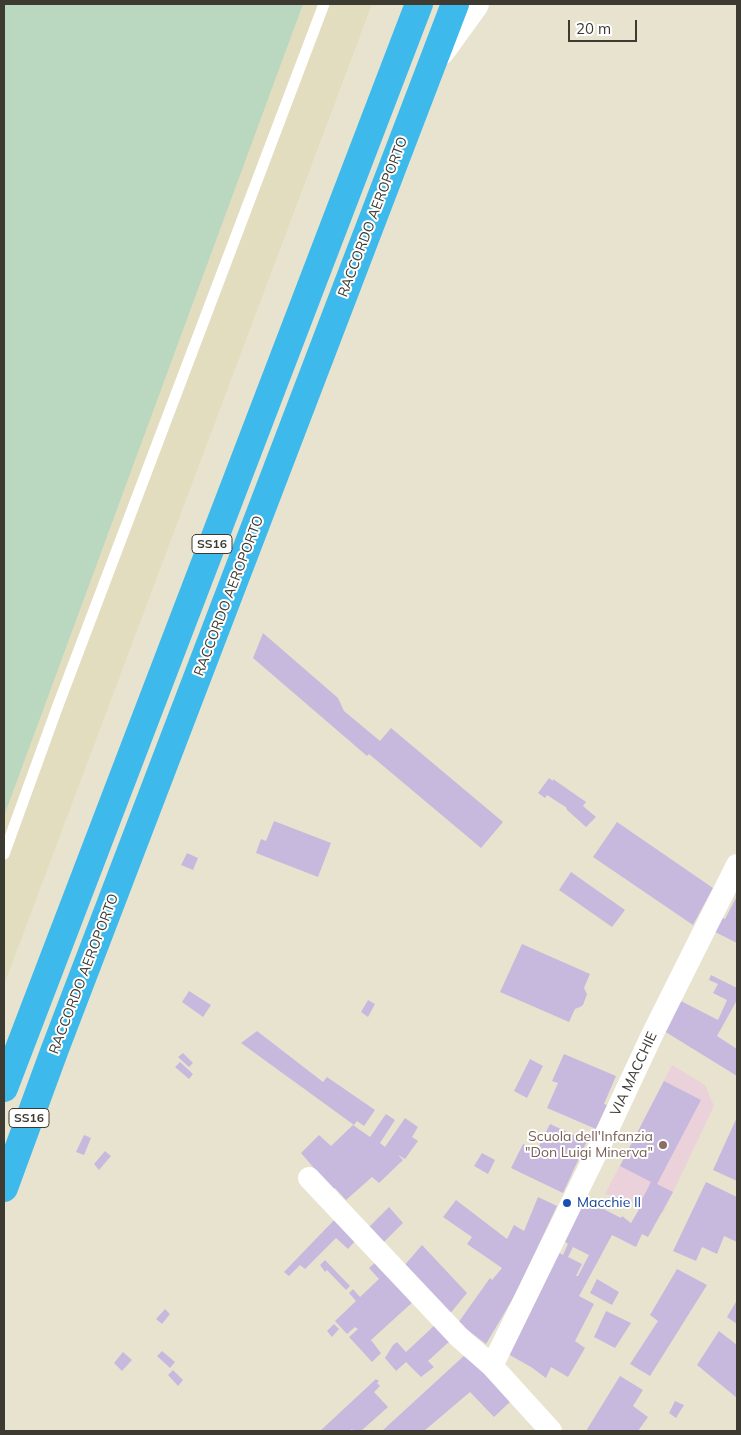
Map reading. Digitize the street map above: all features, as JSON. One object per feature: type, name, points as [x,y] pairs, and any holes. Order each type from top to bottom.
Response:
[{"type":"highway","name":"SS16","points":[[4,1088],[419,4]]},
{"type":"highway","name":"RACCORDO AEROPORTO","points":[[4,1188],[58,1040],[455,4]]},
{"type":"street","points":[[434,60],[475,4]]},
{"type":"street","name":"VIA MACCHIE","points":[[492,1366],[610,1127],[652,1035],[737,866]]},
{"type":"street","points":[[309,1178],[458,1337],[492,1366],[551,1431]]},
{"type":"lane","points":[[4,854],[57,708],[324,4]]},
{"type":"shaded area","points":[[4,4],[372,4],[4,985]]},
{"type":"shaded area","name":"Scuola dell'Infanzia \"Don Luigi Minerva\"","points":[[672,1065],[705,1085],[714,1106],[663,1213],[605,1194]]},
{"type":"green space","points":[[4,4],[303,4],[4,816]]},
{"type":"building","points":[[263,633],[338,698],[344,711],[380,741],[391,728],[503,822],[481,848],[369,754],[367,756],[253,658]]},
{"type":"building","points":[[549,778],[586,802],[583,806],[596,817],[586,827],[567,808],[547,795],[545,798],[538,793]]},
{"type":"building","points":[[274,821],[331,843],[318,877],[256,853],[261,839],[266,841]]},
{"type":"building","points":[[617,822],[713,888],[693,925],[593,857]]},
{"type":"building","points":[[187,853],[198,858],[193,870],[181,865]]},
{"type":"building","points":[[571,872],[625,910],[612,927],[559,890]]},
{"type":"building","points":[[737,896],[737,943],[713,931],[720,917],[725,919]]},
{"type":"building","points":[[522,944],[590,974],[584,988],[587,994],[583,1005],[575,1009],[569,1022],[500,992]]},
{"type":"building","points":[[711,975],[737,988],[737,1000],[717,1036],[737,1049],[737,1076],[664,1031],[679,1000],[718,1020],[727,1000],[713,993],[718,984],[709,980]]},
{"type":"building","points":[[189,991],[211,1005],[203,1017],[182,1002]]},
{"type":"building","points":[[368,1000],[375,1004],[368,1017],[361,1012]]},
{"type":"building","points":[[257,1031],[323,1082],[327,1077],[375,1110],[364,1126],[357,1121],[354,1125],[241,1043]]},
{"type":"building","points":[[183,1053],[193,1063],[189,1067],[178,1057]]},
{"type":"building","points":[[564,1054],[616,1076],[604,1104],[607,1105],[596,1129],[547,1108],[558,1083],[552,1081]]},
{"type":"building","points":[[530,1059],[543,1066],[527,1098],[514,1091]]},
{"type":"building","points":[[180,1062],[193,1074],[189,1079],[175,1067]]},
{"type":"building","points":[[664,1081],[701,1100],[657,1184],[673,1192],[648,1237],[642,1234],[636,1247],[612,1235],[579,1296],[594,1304],[575,1341],[585,1348],[568,1377],[551,1367],[546,1378],[508,1354],[558,1252],[563,1255],[568,1244],[564,1241],[584,1199],[621,1218],[622,1216],[631,1223],[641,1206],[639,1205],[651,1182],[620,1166]],"holes":[[[573,1247],[589,1255],[578,1276],[576,1276],[582,1264],[568,1257]]]},
{"type":"building","points":[[386,1114],[395,1120],[380,1143],[385,1147],[405,1118],[418,1127],[412,1137],[418,1141],[405,1159],[398,1155],[403,1160],[379,1183],[372,1177],[346,1200],[335,1188],[333,1190],[301,1153],[319,1135],[331,1146],[353,1125],[370,1137]]},
{"type":"building","points":[[737,1117],[737,1181],[713,1170]]},
{"type":"building","points":[[550,1124],[587,1141],[563,1193],[511,1168],[523,1144],[537,1150]]},
{"type":"building","points":[[84,1135],[91,1138],[84,1155],[76,1152]]},
{"type":"building","points":[[105,1151],[111,1156],[99,1170],[94,1164]]},
{"type":"building","points":[[482,1153],[495,1160],[488,1174],[474,1166]]},
{"type":"building","points":[[706,1182],[737,1197],[737,1242],[724,1236],[717,1254],[702,1247],[696,1261],[673,1251]]},
{"type":"building","points":[[538,1197],[557,1206],[515,1295],[486,1344],[458,1323],[490,1278],[492,1280],[502,1268],[467,1244],[472,1237],[443,1217],[456,1200],[507,1239],[514,1225],[524,1231]]},
{"type":"building","points":[[389,1207],[403,1223],[382,1244],[368,1228]]},
{"type":"building","points":[[337,1217],[358,1238],[348,1249],[336,1238],[305,1269],[300,1265],[289,1276],[284,1272]]},
{"type":"building","points":[[422,1245],[467,1293],[448,1316],[403,1267]]},
{"type":"building","points":[[325,1260],[350,1286],[346,1290],[327,1270],[325,1272],[320,1265]]},
{"type":"building","points":[[378,1260],[415,1300],[371,1340],[381,1353],[372,1362],[349,1337],[358,1329],[355,1327],[347,1334],[335,1321],[356,1301],[349,1293],[353,1289],[360,1297],[379,1279],[369,1268]]},
{"type":"building","points":[[677,1269],[707,1285],[650,1376],[630,1364],[658,1321],[650,1315]]},
{"type":"building","points":[[597,1279],[619,1292],[612,1305],[590,1293]]},
{"type":"building","points":[[737,1300],[737,1324],[727,1317]]},
{"type":"building","points":[[165,1309],[170,1314],[162,1324],[156,1319]]},
{"type":"building","points":[[606,1311],[631,1323],[615,1348],[594,1337]]},
{"type":"building","points":[[437,1323],[452,1339],[428,1361],[434,1367],[421,1377],[406,1362],[396,1371],[385,1358],[393,1345],[397,1342],[406,1352]]},
{"type":"building","points":[[334,1324],[339,1329],[332,1337],[327,1331]]},
{"type":"building","points":[[719,1331],[737,1345],[737,1398],[697,1365]]},
{"type":"building","points":[[162,1351],[175,1362],[170,1368],[157,1356]]},
{"type":"building","points":[[123,1352],[132,1360],[122,1371],[114,1363]]},
{"type":"building","points":[[467,1353],[511,1401],[494,1417],[470,1392],[424,1431],[382,1431]]},
{"type":"building","points":[[173,1370],[183,1380],[178,1386],[168,1375]]},
{"type":"building","points":[[620,1376],[643,1390],[633,1406],[648,1417],[638,1431],[586,1431]]},
{"type":"building","points":[[376,1379],[379,1381],[377,1383],[380,1386],[374,1392],[388,1407],[361,1431],[354,1431],[352,1429],[349,1431],[320,1431]]},
{"type":"building","points":[[675,1401],[684,1405],[676,1418],[669,1413]]},
{"type":"place","name":"Scuola dell'Infanzia \"Don Luigi Minerva\"","points":[[663,1145]]},
{"type":"place","name":"Macchie II","points":[[567,1203]]}]
